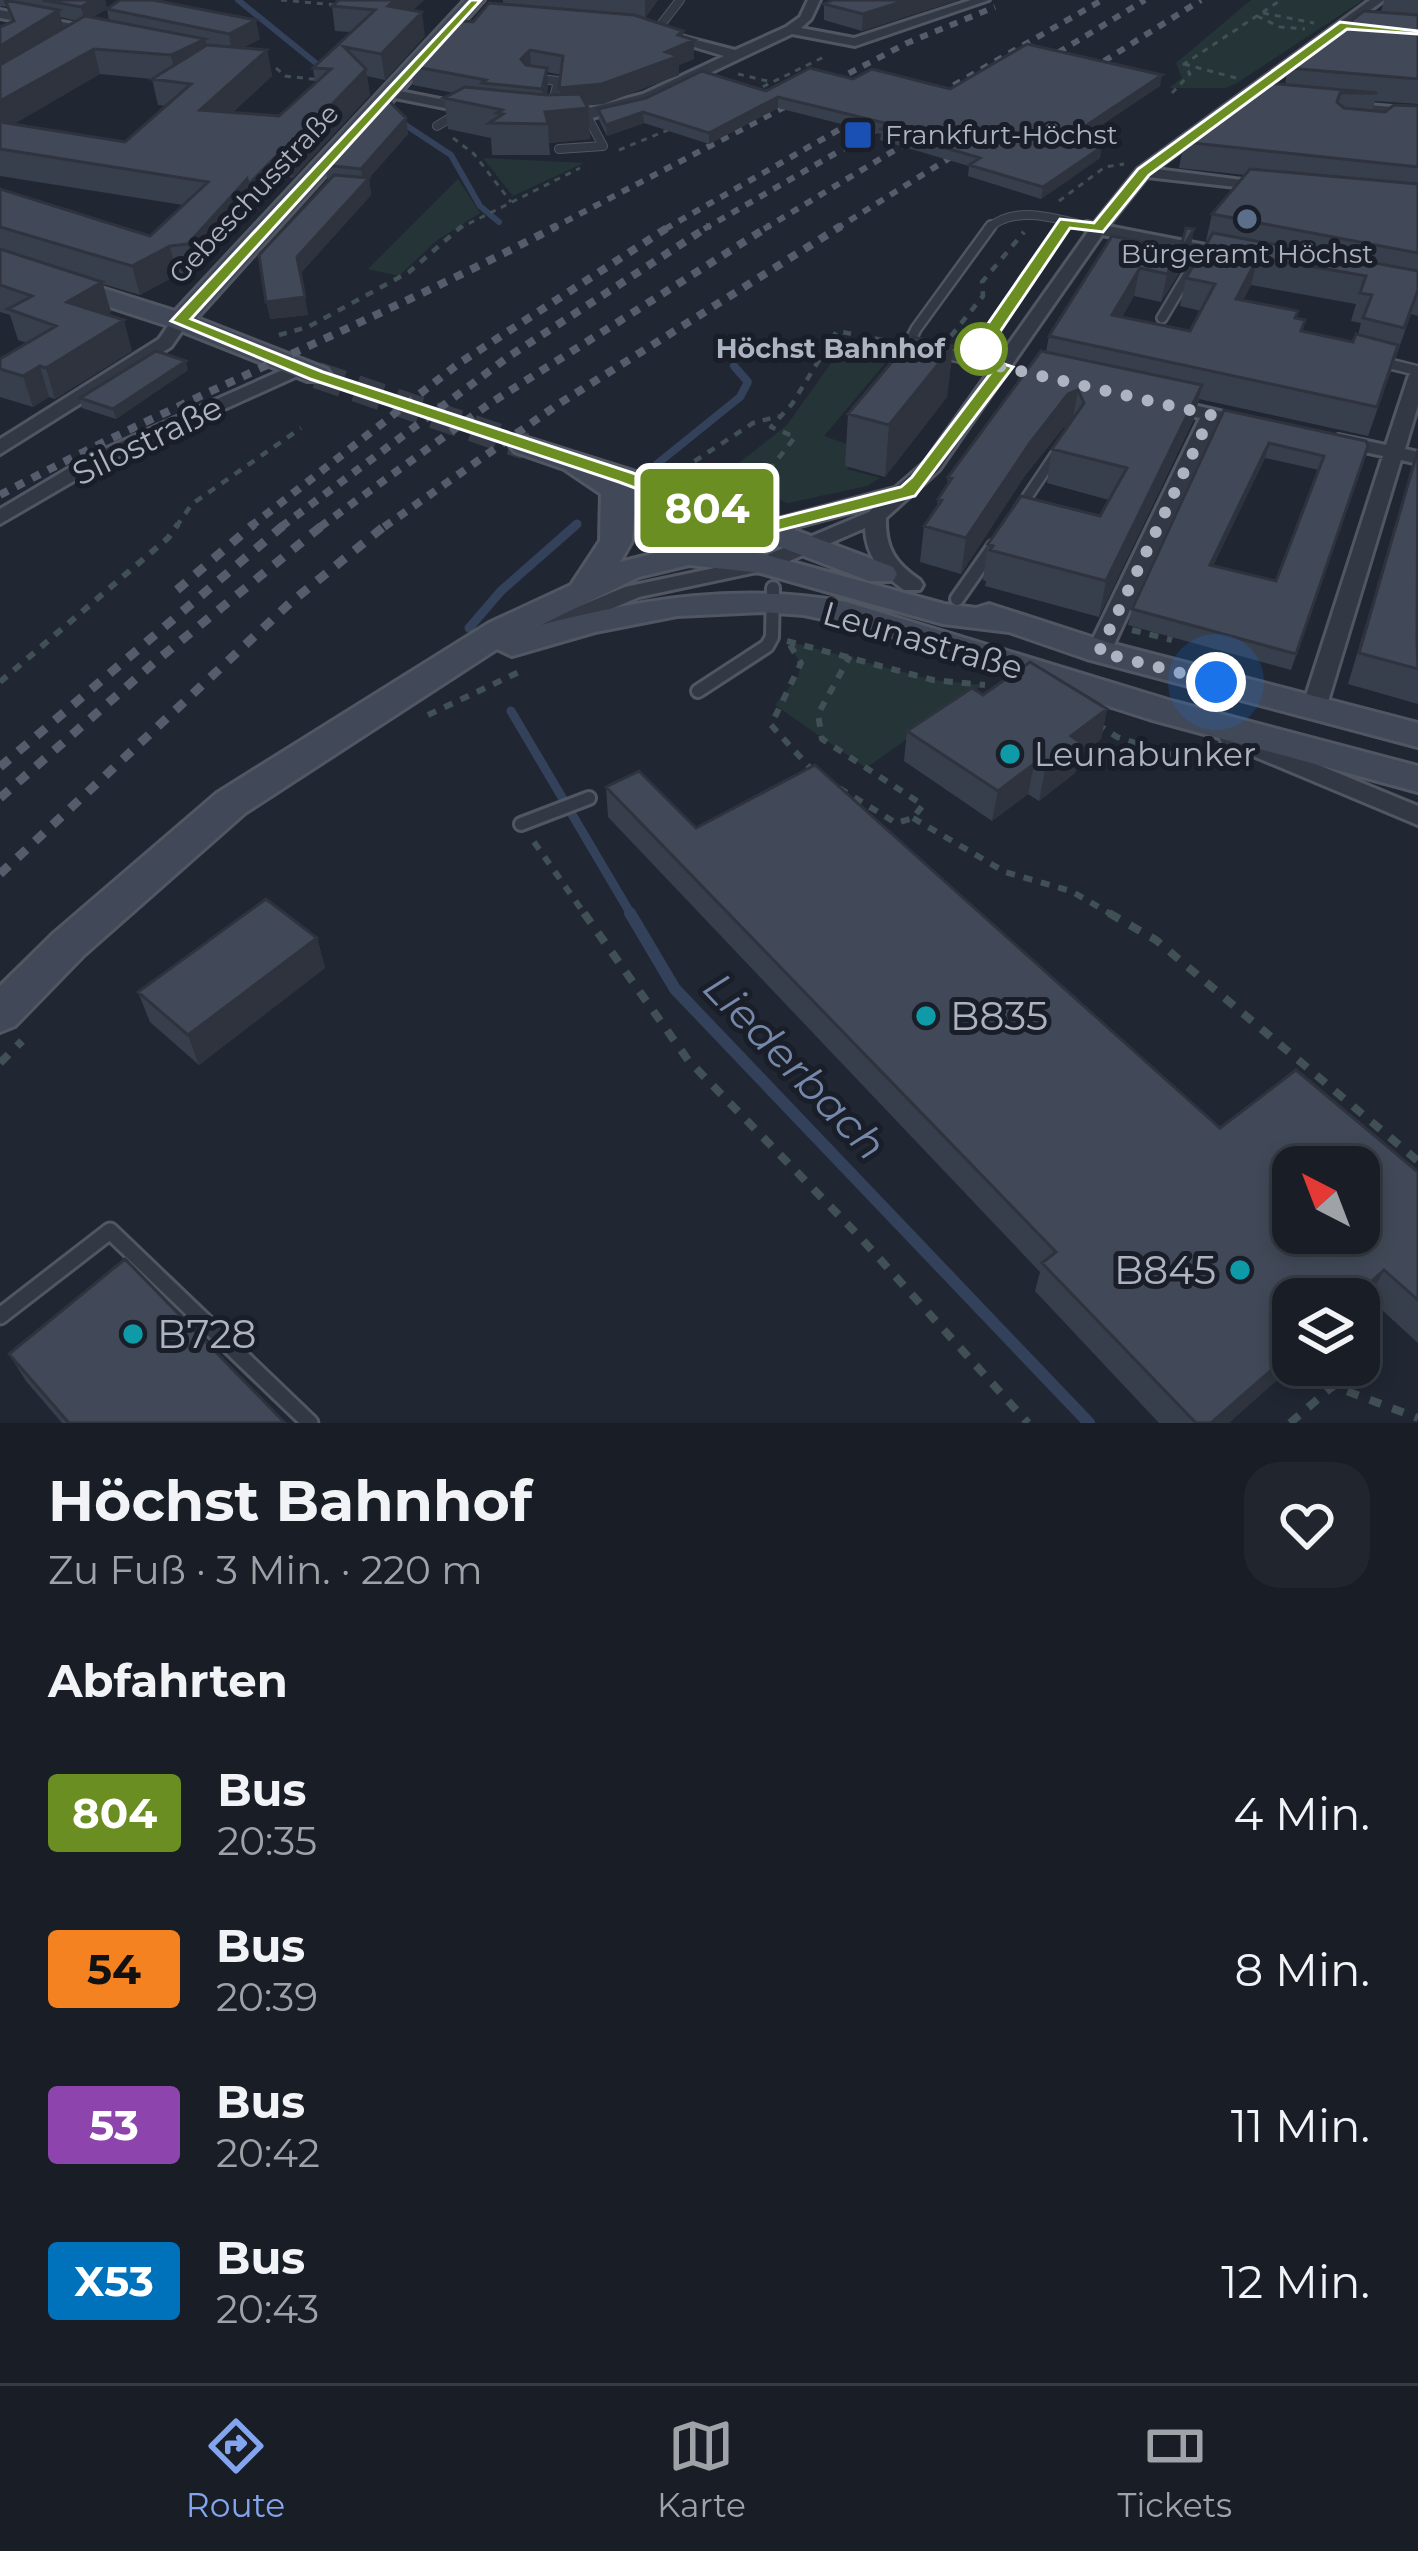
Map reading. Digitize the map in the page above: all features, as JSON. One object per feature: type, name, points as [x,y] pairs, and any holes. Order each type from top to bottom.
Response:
[{"type":"street","points":[[546,119],[587,116],[640,102],[791,30],[805,20],[814,0]]},
{"type":"street","points":[[791,30],[855,42],[983,0]]},
{"type":"street","points":[[520,657],[554,622],[617,597],[757,560],[876,516],[932,466],[1136,168],[1245,98],[1378,0]]},
{"type":"street","name":"Gebeschusstraße","points":[[0,448],[165,343],[390,93],[476,8]]},
{"type":"street","points":[[0,14],[91,32]]},
{"type":"street","points":[[638,25],[733,55]]},
{"type":"street","points":[[1344,25],[1366,27]]},
{"type":"street","points":[[76,40],[108,28]]},
{"type":"street","points":[[390,93],[487,113]]},
{"type":"street","points":[[1245,98],[1266,100]]},
{"type":"street","points":[[1333,106],[1418,113]]},
{"type":"street","points":[[1136,168],[1288,190]]},
{"type":"street","points":[[1098,229],[1246,258]]},
{"type":"street","points":[[0,263],[180,321],[307,372]]},
{"type":"street","points":[[1004,367],[1032,372]]},
{"type":"street","name":"Silostraße","points":[[0,518],[96,460],[307,372]]},
{"type":"street","points":[[1314,708],[1407,456],[1418,373]]},
{"type":"street","points":[[1144,399],[1280,430]]},
{"type":"street","points":[[1099,652],[1211,415]]},
{"type":"street","points":[[1326,439],[1407,456]]},
{"type":"street","points":[[526,446],[575,463],[616,491],[757,560]]},
{"type":"street","name":"Leunastraße","points":[[575,463],[722,513],[757,560],[843,611],[1179,716],[1418,779]]},
{"type":"street","points":[[16,1022],[69,944],[231,803],[501,631],[575,593],[614,551],[620,536],[616,491]]},
{"type":"street","points":[[757,560],[821,515],[908,491]]},
{"type":"street","points":[[876,516],[878,554],[885,566],[912,585]]},
{"type":"street","name":"Leunastraße","points":[[575,593],[656,560],[757,560],[912,585],[1099,652],[1418,735]]},
{"type":"street","name":"Leunastraße","points":[[426,682],[520,657],[574,625],[645,610],[757,560],[943,614],[1007,622]]},
{"type":"street","points":[[1179,716],[1418,816]]},
{"type":"lane","points":[[656,31],[680,0]]},
{"type":"lane","points":[[530,77],[558,81],[546,119]]},
{"type":"lane","points":[[437,126],[466,109]]},
{"type":"lane","points":[[1378,110],[1378,121],[1418,124]]},
{"type":"lane","points":[[559,149],[603,146],[587,116]]},
{"type":"lane","points":[[1004,367],[908,345],[956,268],[993,224],[1008,214],[1024,213],[1098,229]]},
{"type":"lane","points":[[972,360],[1066,222]]},
{"type":"lane","points":[[1162,318],[1203,250]]},
{"type":"lane","points":[[1373,360],[1418,373]]},
{"type":"lane","points":[[957,599],[1070,434]]},
{"type":"lane","points":[[698,691],[767,646],[757,560]]},
{"type":"lane","points":[[521,824],[589,798]]},
{"type":"lane","points":[[0,1316],[110,1231],[310,1423]]},
{"type":"path","points":[[281,0],[345,6]]},
{"type":"path","points":[[1184,64],[1281,0]]},
{"type":"path","points":[[1259,14],[1318,25]]},
{"type":"path","points":[[1259,14],[1280,27],[1311,29]]},
{"type":"path","points":[[1294,42],[1328,18]]},
{"type":"path","points":[[738,74],[749,94],[855,42]]},
{"type":"path","points":[[1184,64],[1240,79]]},
{"type":"path","points":[[1172,93],[1190,74],[1184,64]]},
{"type":"path","points":[[276,68],[285,76],[332,82]]},
{"type":"path","points":[[609,154],[683,125]]},
{"type":"path","points":[[437,126],[474,154],[511,202]]},
{"type":"path","points":[[291,332],[410,272],[440,241],[476,217],[589,164]]},
{"type":"path","points":[[1049,208],[1105,167],[1136,168]]},
{"type":"path","points":[[1086,172],[1094,176]]},
{"type":"path","points":[[947,341],[983,296],[982,282],[1029,225]]},
{"type":"path","points":[[722,513],[754,492],[795,437],[771,427],[837,331],[908,345]]},
{"type":"path","points":[[656,488],[753,423],[782,415]]},
{"type":"path","points":[[0,682],[168,538],[192,503],[301,428]]},
{"type":"path","points":[[850,656],[818,714],[822,740],[923,805],[913,818],[896,824],[808,768],[771,725],[775,704],[798,677],[801,663],[787,641],[850,656],[933,680],[998,685]]},
{"type":"path","points":[[411,724],[520,657]]},
{"type":"path","points":[[1080,713],[1117,737],[1182,758]]},
{"type":"path","points":[[913,818],[1006,872],[1071,892],[1156,940],[1418,1161]]},
{"type":"path","points":[[521,824],[688,1060],[859,1236],[1028,1423]]},
{"type":"path","points":[[0,1063],[16,1022]]},
{"type":"path","points":[[1290,1423],[1333,1386],[1418,1418]]},
{"type":"shaded area","points":[[1251,0],[1363,0],[1237,83],[1225,88],[1169,88],[1182,78],[1176,63]]},
{"type":"shaded area","points":[[483,158],[584,163],[513,196]]},
{"type":"shaded area","points":[[458,179],[480,213],[436,241],[399,276],[368,269]]},
{"type":"shaded area","points":[[849,338],[877,345],[874,355],[887,361],[824,436],[860,449],[847,469],[880,478],[867,486],[788,503],[748,487],[735,501],[706,489],[787,425]]},
{"type":"shaded area","points":[[787,641],[933,680],[983,685],[866,768],[775,705],[798,677],[801,664]]},
{"type":"building","points":[[5,0],[59,10],[0,46],[0,27],[14,21]]},
{"type":"building","points":[[43,0],[93,0],[81,7]]},
{"type":"building","points":[[120,0],[153,0],[256,20],[229,34],[107,9]]},
{"type":"building","points":[[339,0],[395,0],[388,6],[422,12],[381,54],[344,47],[366,69],[288,150],[283,149],[248,185],[247,179],[188,244],[170,246],[132,266],[0,227],[0,189],[150,236],[208,182],[0,149],[0,122],[125,142],[191,84],[152,79],[207,45],[267,50],[200,110],[279,116],[331,69],[313,68],[375,10],[332,6]]},
{"type":"building","points":[[907,0],[863,14],[824,4]]},
{"type":"building","points":[[489,3],[634,15],[683,31],[678,35],[694,40],[666,52],[679,56],[602,84],[559,88],[563,56],[530,50],[521,59],[526,65],[547,68],[542,89],[482,83],[486,80],[411,66],[453,20],[473,22]]},
{"type":"building","points":[[1364,11],[1418,15],[1418,79],[1288,68]]},
{"type":"building","points":[[85,16],[205,39],[171,55],[94,49],[0,101],[0,65]]},
{"type":"building","points":[[1027,44],[1162,75],[1069,137],[1102,147],[1043,187],[969,165],[980,158],[881,129],[889,124],[778,97],[709,133],[643,112],[606,125],[598,109],[646,98],[702,71],[766,91],[810,68],[853,79],[872,69],[950,89]]},
{"type":"building","points":[[1267,83],[1377,93],[1340,93],[1337,102],[1344,108],[1385,112],[1394,105],[1418,106],[1418,167],[1184,142]]},
{"type":"building","points":[[465,87],[580,94],[588,108],[545,112],[548,124],[489,123],[502,110],[444,98]]},
{"type":"building","points":[[386,98],[406,118],[361,169],[324,165]]},
{"type":"building","points":[[1250,169],[1418,184],[1418,253],[1212,214]]},
{"type":"building","points":[[334,175],[369,178],[297,257],[305,297],[266,302],[259,255]]},
{"type":"building","points":[[1186,228],[1194,229],[1167,274],[1140,268],[1112,315],[1190,331],[1215,284],[1186,278],[1213,233],[1418,271],[1418,290],[1404,328],[1363,318],[1372,295],[1360,293],[1366,276],[1258,257],[1236,299],[1298,311],[1295,318],[1305,320],[1301,331],[1353,342],[1356,334],[1398,345],[1377,407],[1049,336],[1112,236],[1180,250]]},
{"type":"building","points":[[0,249],[102,282],[67,302],[124,320],[46,368],[40,366],[23,376],[0,369],[0,359],[56,326],[8,309],[32,296],[0,285]]},
{"type":"building","points":[[913,337],[953,346],[889,425],[848,414]]},
{"type":"building","points":[[156,351],[186,361],[113,409],[80,398]]},
{"type":"building","points":[[1041,351],[1202,385],[1106,581],[990,550],[993,546],[988,544],[1021,496],[1100,516],[1127,468],[1052,449],[1084,403],[1078,390],[1068,394],[1030,443],[966,538],[924,526],[942,500],[938,499],[952,478],[948,477]]},
{"type":"building","points":[[1224,410],[1366,441],[1296,654],[1132,609]],"holes":[[[1269,443],[1324,456],[1276,581],[1210,565]]]},
{"type":"building","points":[[1418,450],[1417,640],[1418,669],[1359,653]]},
{"type":"building","points":[[1030,662],[1107,709],[1071,736],[1081,743],[1045,770],[1034,764],[998,791],[907,731],[972,688],[983,695]]},
{"type":"building","points":[[815,765],[1220,1128],[1296,1070],[1418,1172],[1418,1300],[1384,1270],[1375,1278],[1272,1278],[1272,1369],[1211,1423],[1196,1423],[1042,1263],[1056,1252],[606,787],[639,771],[696,828]]},
{"type":"building","points":[[266,899],[317,938],[188,1035],[138,992]]},
{"type":"building","name":"B728","points":[[125,1259],[285,1423],[69,1423],[9,1354]]},
{"type":"waterway","name":"Liederbach","points":[[238,0],[322,68]]},
{"type":"waterway","name":"Liederbach","points":[[398,120],[451,155],[480,206],[499,222]]},
{"type":"waterway","name":"Liederbach","points":[[657,464],[740,397],[748,382],[734,366]]},
{"type":"waterway","name":"Liederbach","points":[[469,628],[501,591],[577,524]]},
{"type":"waterway","name":"Liederbach","points":[[511,711],[632,916]]},
{"type":"waterway","name":"Liederbach","points":[[630,913],[675,989],[1089,1423]]},
{"type":"tunnel","points":[[317,375],[525,446]]},
{"type":"railway","points":[[707,227],[1102,0]]},
{"type":"railway","points":[[1031,69],[1145,0]]},
{"type":"railway","points":[[1077,78],[1201,0]]},
{"type":"railway","points":[[552,229],[907,43],[995,7]]},
{"type":"railway","points":[[668,227],[877,108]]},
{"type":"railway","points":[[764,229],[928,130]]},
{"type":"railway","points":[[836,229],[975,142]]},
{"type":"railway","points":[[552,229],[557,226]]},
{"type":"railway","points":[[323,525],[489,404],[769,226]]},
{"type":"railway","points":[[384,527],[557,405],[841,226]]},
{"type":"railway","points":[[250,527],[458,364],[668,227]]},
{"type":"railway","points":[[285,524],[508,357],[707,227]]},
{"type":"railway","points":[[0,495],[552,229]]},
{"type":"railway","points":[[177,590],[254,524]]},
{"type":"railway","points":[[0,767],[285,524]]},
{"type":"railway","points":[[281,527],[285,524]]},
{"type":"railway","points":[[0,874],[290,603],[387,524]]},
{"type":"railway","points":[[0,798],[156,661],[323,525]]},
{"type":"bus line","name":"804","points":[[475,0],[180,321],[317,376],[626,478],[761,529],[908,491],[919,481],[1004,367],[972,360],[1066,222],[1098,229],[1143,172],[1344,25],[1418,31]]},
{"type":"place","name":"Frankfurt-Höchst","points":[[858,135]]},
{"type":"place","name":"Bürgeramt Höchst","points":[[1247,219]]},
{"type":"place","name":"Höchst Bahnhof","points":[[981,349]]},
{"type":"place","name":"Leunabunker","points":[[1010,754]]},
{"type":"place","name":"B835","points":[[926,1016]]},
{"type":"place","name":"B845","points":[[1240,1270]]},
{"type":"place","name":"B728","points":[[133,1334]]},
{"type":"route","points":[[981,349],[972,360],[1211,415],[1099,652],[1216,682]]}]
